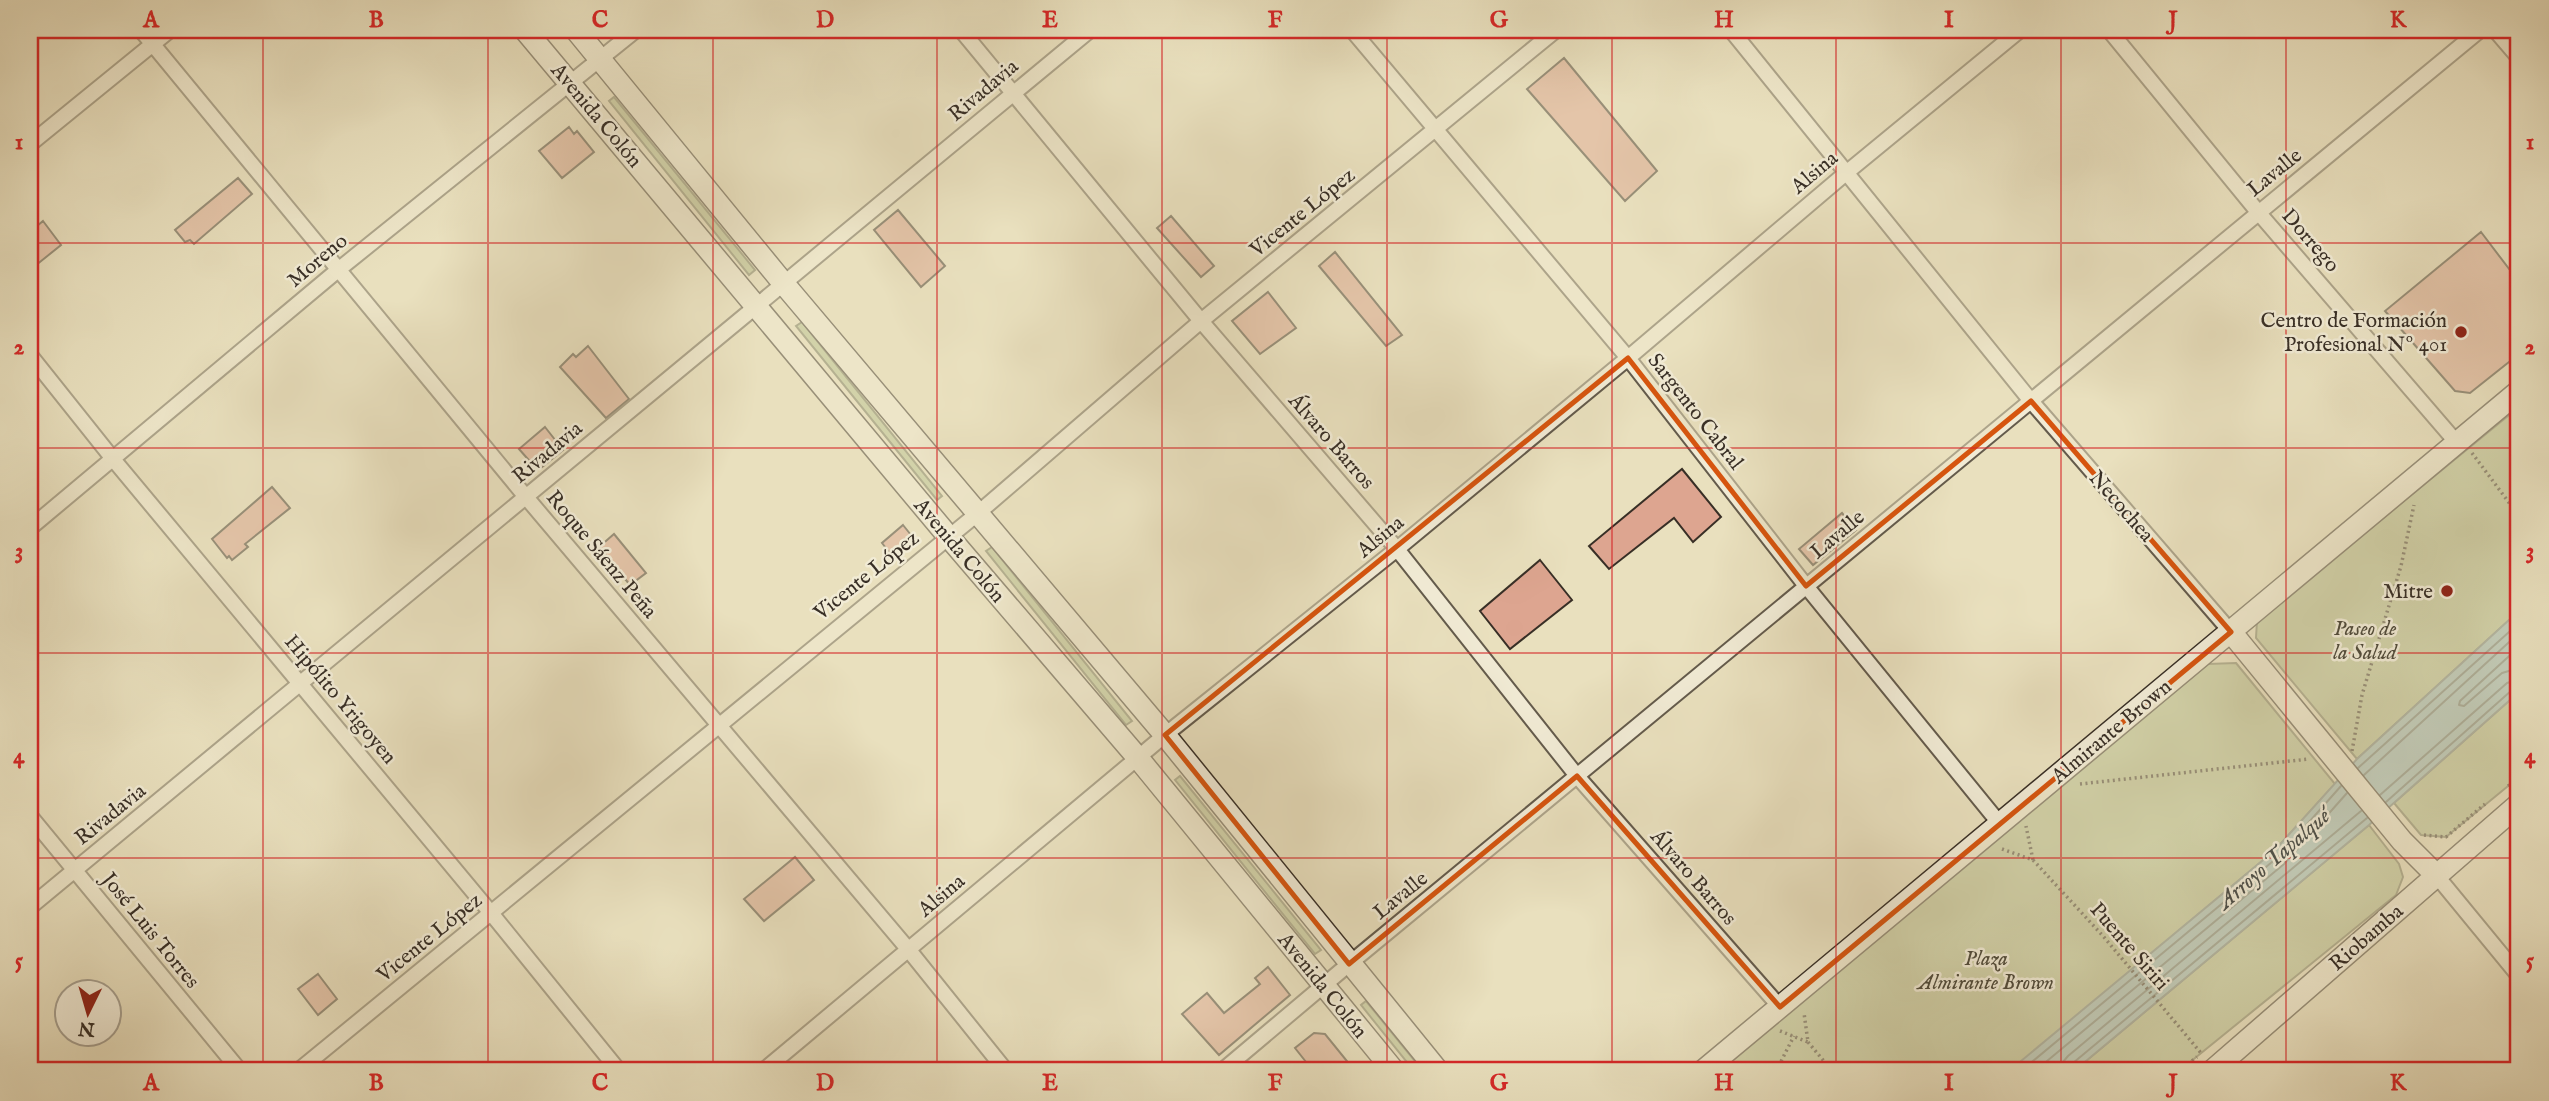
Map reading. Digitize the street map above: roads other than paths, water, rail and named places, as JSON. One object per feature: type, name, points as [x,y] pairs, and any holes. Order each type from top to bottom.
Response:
[{"type":"main road","name":"Avenida Colón","points":[[525,30],[755,307],[1138,758],[1394,1071]]},
{"type":"main road","name":"Avenida Colón","points":[[576,30],[784,284],[1165,736],[1438,1071]]},
{"type":"main road","name":"Almirante Brown","points":[[1703,1071],[1775,1017],[2000,824],[2231,632],[2463,446],[2519,391]]},
{"type":"main road","name":"Necochea","points":[[2231,632],[2343,767],[2410,836],[2436,875]]},
{"type":"main road","name":"Riobamba","points":[[2211,1066],[2519,804]]},
{"type":"street","name":"Roque Sáenz Peña","points":[[141,30],[526,497],[908,949],[1006,1071]]},
{"type":"street","points":[[30,144],[170,30]]},
{"type":"street","name":"Moreno","points":[[30,528],[338,270],[636,30]]},
{"type":"street","name":"Álvaro Barros","points":[[961,30],[1201,321],[1397,549],[1577,776],[1775,1017]]},
{"type":"street","name":"Rivadavia","points":[[30,907],[1090,30]]},
{"type":"street","name":"Sargento Cabral","points":[[1352,30],[1628,358],[1807,586],[2000,824]]},
{"type":"street","name":"Vicente López","points":[[298,1071],[977,514],[1201,321],[1556,30]]},
{"type":"street","name":"Necochea","points":[[1731,30],[2031,401],[2231,632]]},
{"type":"street","name":"Alsina","points":[[762,1071],[1138,758],[1628,358],[2020,30]]},
{"type":"street","name":"Dorrego","points":[[2109,30],[2258,212],[2463,446]]},
{"type":"street","name":"Lavalle","points":[[1222,1071],[2480,30]]},
{"type":"street","points":[[2495,30],[2519,58]]},
{"type":"street","name":"Hipólito Yrigoyen","points":[[30,355],[619,1071]]},
{"type":"street","name":"José Luis Torres","points":[[30,816],[240,1071]]},
{"type":"street","name":"Necochea","points":[[2436,875],[2519,976]]},
{"type":"water","name":"Arroyo Tapalqué","points":[[2519,615],[2519,692],[2369,825],[2074,1071],[2009,1071],[2274,851],[2357,759],[2509,620]]},
{"type":"place","name":"Centro de Formación Profesional Nº 401","points":[[2461,332]]},
{"type":"place","name":"Mitre","points":[[2447,591]]},
{"type":"park label","name":"Paseo de la Salud","points":[[2365,640]]},
{"type":"park label","name":"Plaza Almirante Brown","points":[[1986,970]]}]
